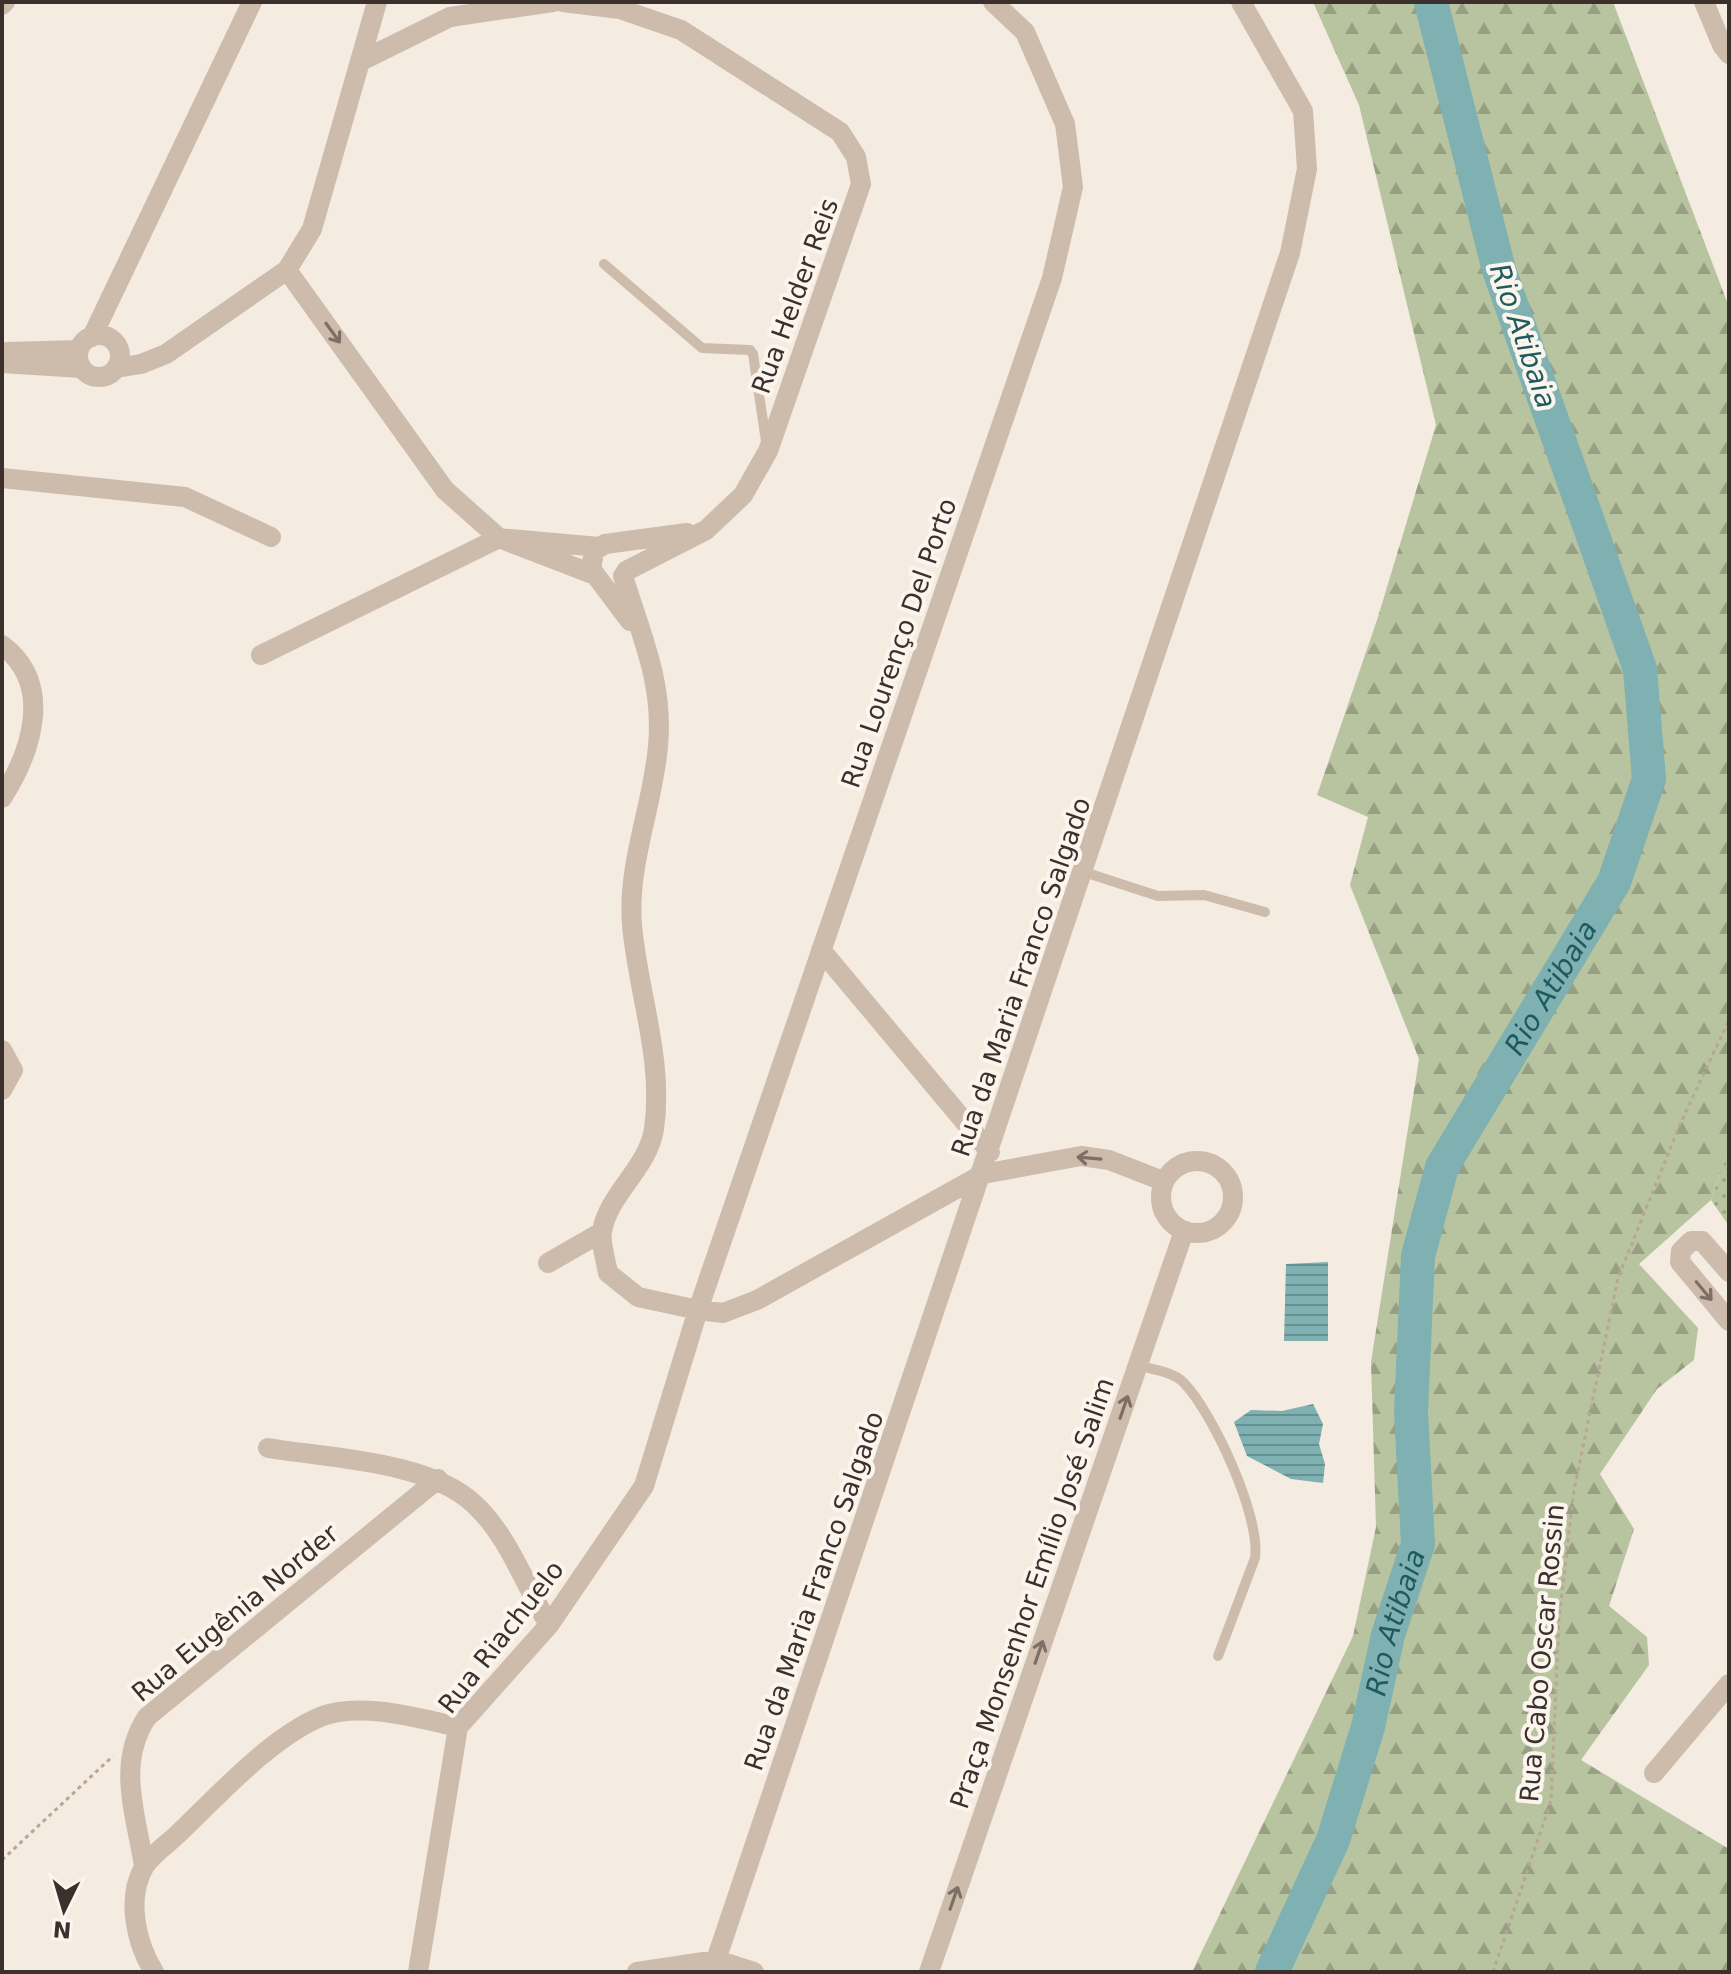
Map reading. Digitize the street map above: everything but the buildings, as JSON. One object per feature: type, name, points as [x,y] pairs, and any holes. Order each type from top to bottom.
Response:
[{"type":"street","points":[[100,352],[110,299],[252,2]]},
{"type":"street","points":[[2,352],[100,352],[141,364],[166,354],[287,270],[312,229],[377,2]]},
{"type":"street","points":[[361,61],[450,17],[553,2]]},
{"type":"street","name":"Rua Helder Reis","points":[[563,2],[620,9],[681,30],[840,132],[856,157],[861,184],[853,216],[768,451],[743,495],[706,530],[624,574]]},
{"type":"street","name":"Rua Lourenço Del Porto","points":[[698,1310],[1052,278],[1073,187],[1065,124],[1025,32],[993,2]]},
{"type":"street","name":"Rua da Maria Franco Salgado","points":[[714,1966],[983,1174],[1290,253],[1307,169],[1303,111],[1241,2]]},
{"type":"street","points":[[1704,2],[1722,45],[1729,54]]},
{"type":"street","points":[[287,270],[445,490],[499,538],[597,577],[611,581],[624,574]]},
{"type":"street","points":[[2,363],[100,352]]},
{"type":"street","points":[[2,478],[185,497],[271,537]]},
{"type":"street","points":[[261,655],[499,538],[608,546],[706,530]]},
{"type":"street","points":[[608,546],[626,553],[624,574],[659,687],[658,745],[634,869],[632,924],[656,1074],[654,1131],[640,1165],[618,1197],[602,1232],[608,1273],[638,1297],[723,1313],[757,1300],[983,1174],[1081,1156],[1109,1160],[1163,1181]]},
{"type":"street","points":[[608,546],[591,557],[597,577],[641,635]]},
{"type":"street","points":[[2,645],[27,670],[36,701],[29,742],[15,778],[2,798]]},
{"type":"street","points":[[821,950],[990,1152]]},
{"type":"street","points":[[2,1050],[12,1062],[13,1070],[2,1090]]},
{"type":"street","points":[[1198,1161],[1220,1170],[1228,1179],[1232,1203],[1220,1224],[1209,1230],[1184,1231],[1167,1217],[1162,1207],[1163,1181],[1177,1167],[1198,1161]]},
{"type":"street","name":"Praça Monsenhor Emílio José Salim","points":[[929,1972],[1184,1231]]},
{"type":"street","points":[[548,1263],[602,1232]]},
{"type":"street","points":[[1729,1272],[1702,1241],[1691,1241],[1681,1251],[1680,1262],[1729,1321]]},
{"type":"street","name":"Rua Riachuelo","points":[[418,1972],[458,1727],[549,1625],[644,1486],[698,1310]]},
{"type":"street","points":[[268,1448],[438,1479],[474,1503],[502,1539],[549,1625]]},
{"type":"street","name":"Rua Eugênia Norder","points":[[144,1866],[128,1765],[134,1737],[147,1717],[438,1479]]},
{"type":"street","points":[[1654,1773],[1729,1684]]},
{"type":"street","points":[[154,1972],[145,1957],[137,1927],[135,1901],[144,1866],[257,1758],[322,1716],[381,1710],[458,1727]]},
{"type":"street","points":[[637,1972],[714,1966],[754,1972]]},
{"type":"lane","points":[[604,264],[702,348],[718,351],[745,348],[753,354],[768,451]]},
{"type":"lane","points":[[1084,872],[1158,896],[1204,895],[1265,912]]},
{"type":"lane","points":[[1138,1366],[1182,1381],[1209,1420],[1252,1514],[1257,1541],[1255,1558],[1218,1656]]},
{"type":"path","name":"Rua Cabo Oscar Rossin","points":[[1493,1972],[1551,1801],[1559,1618],[1574,1490],[1618,1278],[1681,1122],[1729,1020]]},
{"type":"path","points":[[2,1860],[134,1737]]},
{"type":"green space","points":[[1313,2],[1613,2],[1729,307],[1729,1159],[1725,1160],[1711,1200],[1639,1264],[1698,1328],[1694,1360],[1657,1389],[1600,1474],[1634,1529],[1609,1606],[1647,1637],[1649,1665],[1581,1760],[1729,1849],[1729,1972],[1192,1972],[1353,1636],[1376,1527],[1371,1362],[1419,1059],[1350,885],[1368,817],[1317,795],[1378,617],[1436,425],[1359,105]]},
{"type":"green space","points":[[1729,1159],[1729,1226],[1711,1200],[1725,1160]]},
{"type":"water","points":[[1328,1262],[1328,1341],[1284,1341],[1286,1264]]},
{"type":"water","points":[[1313,1404],[1323,1424],[1319,1444],[1325,1464],[1323,1483],[1291,1479],[1247,1456],[1234,1422],[1251,1410],[1282,1411]]},
{"type":"waterway","name":"Rio Atibaia","points":[[1272,1972],[1333,1840],[1368,1727],[1388,1635],[1418,1544],[1411,1412],[1418,1256],[1442,1167],[1614,882],[1649,779],[1640,669],[1499,270],[1431,2]]}]
